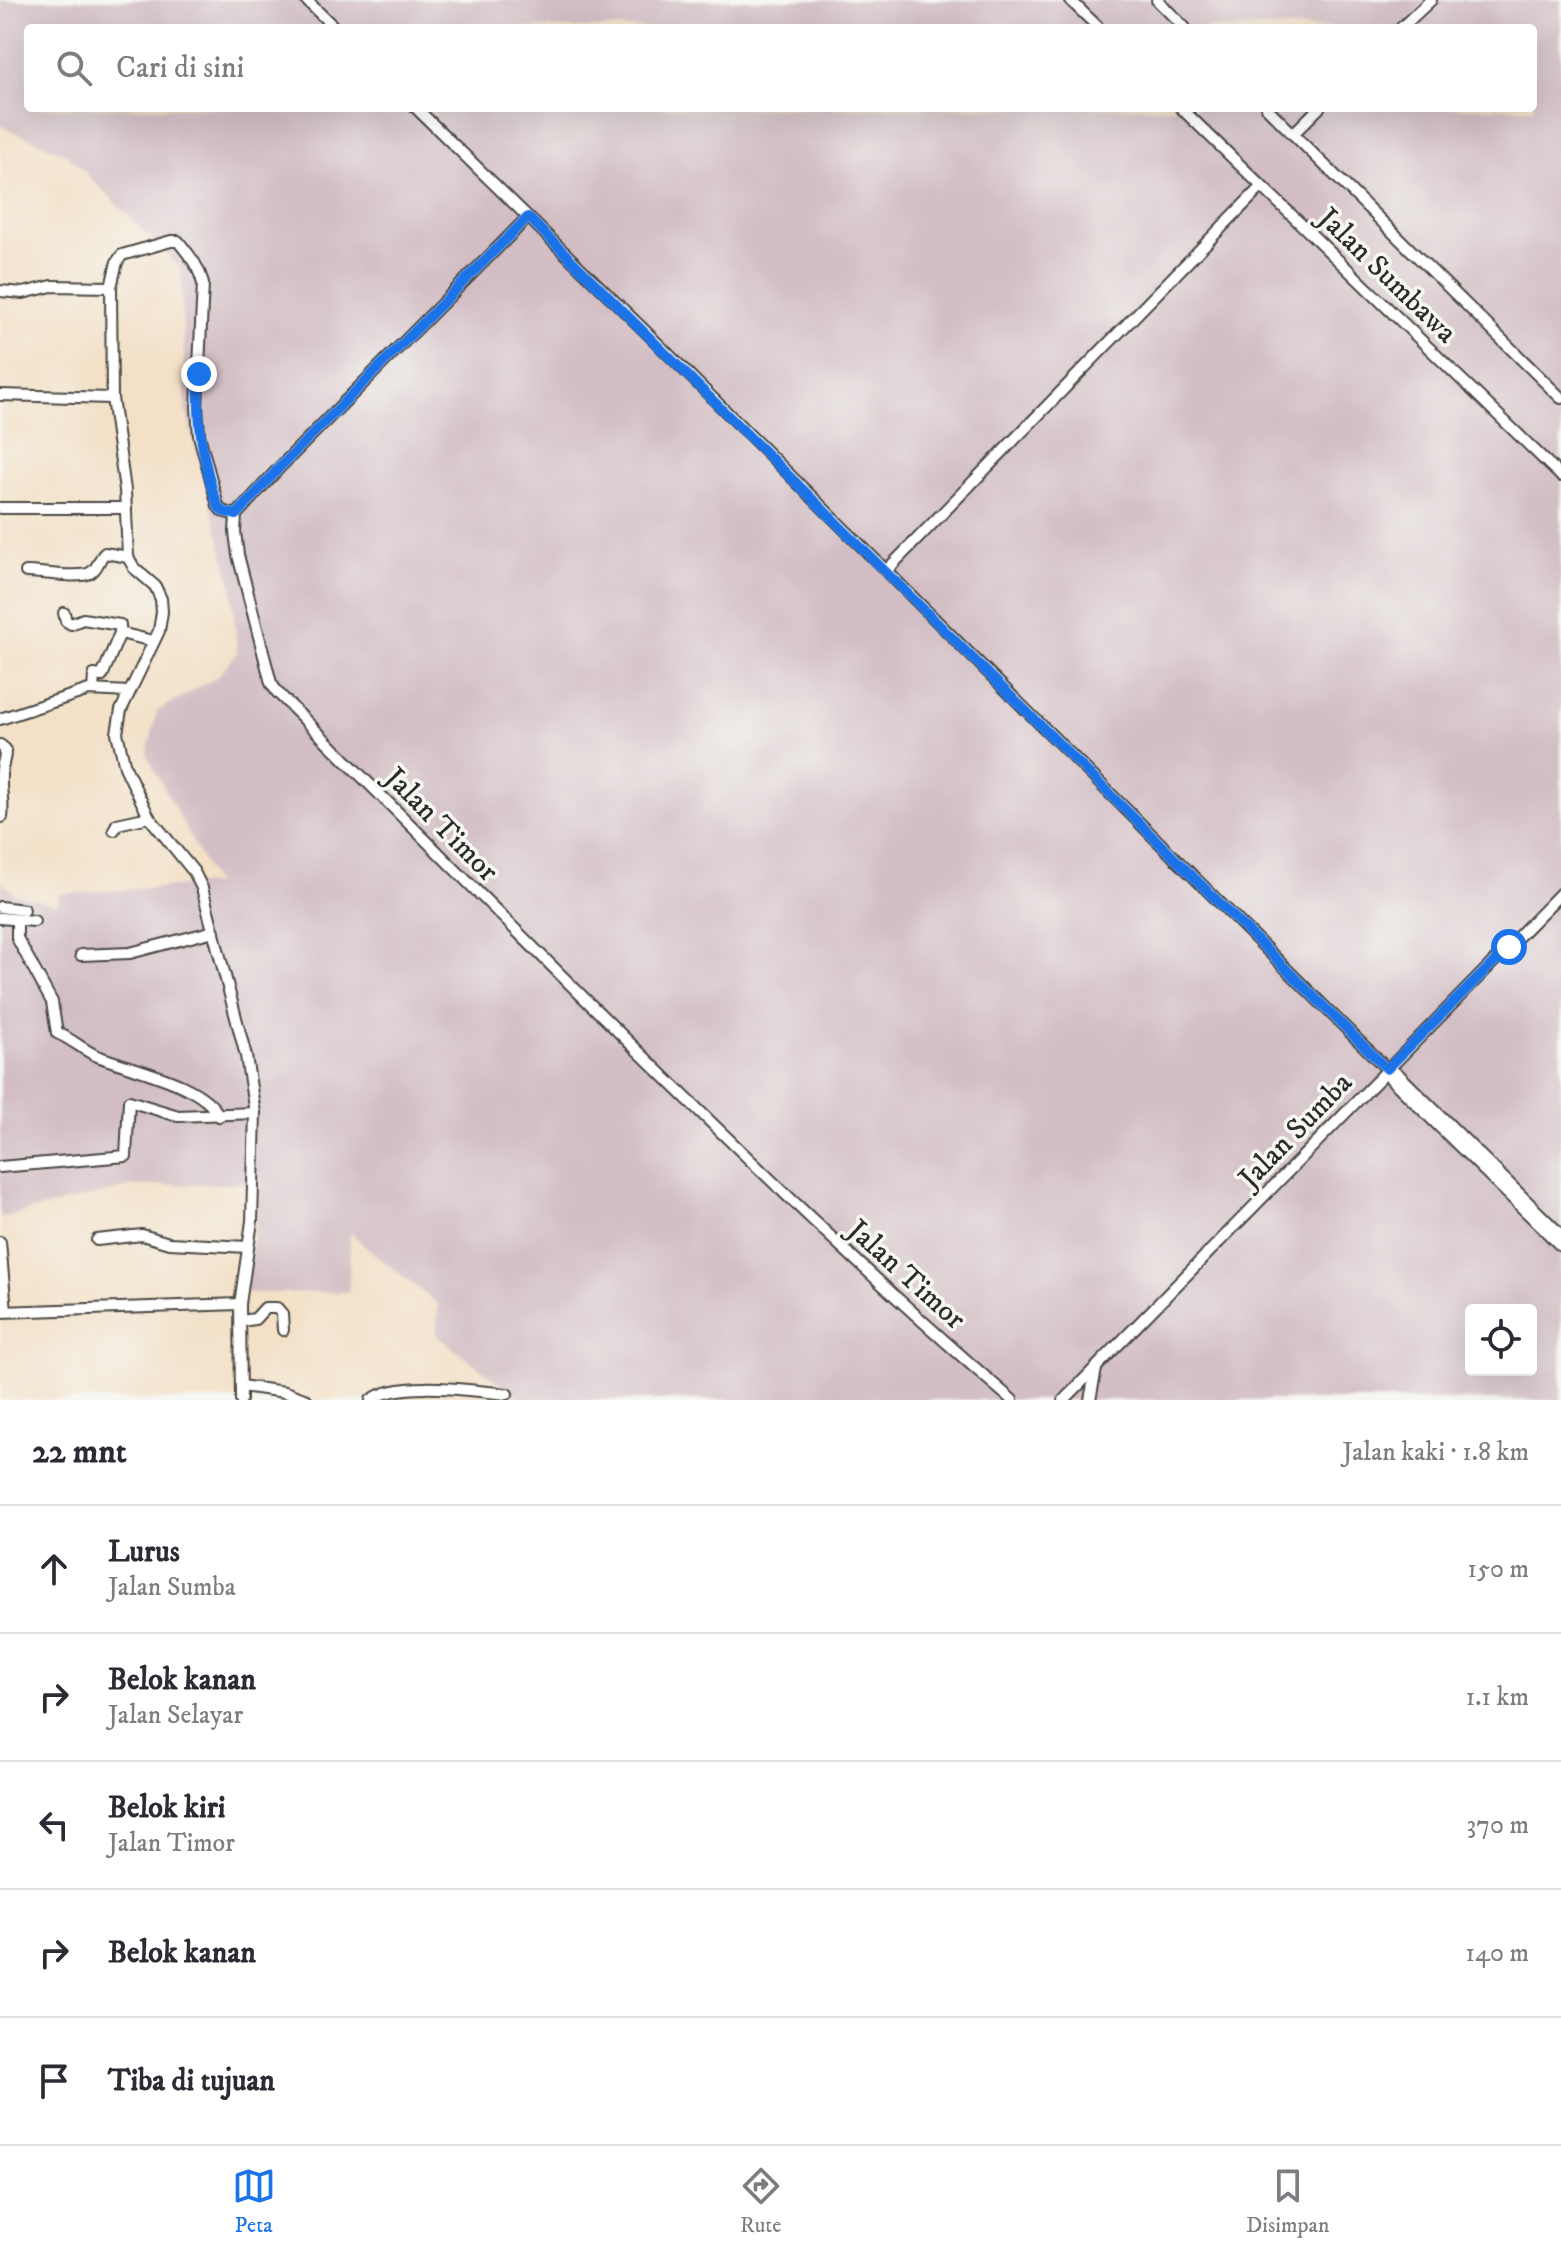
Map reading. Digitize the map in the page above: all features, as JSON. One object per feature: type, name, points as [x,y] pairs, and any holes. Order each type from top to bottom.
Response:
[{"type":"street","points":[[306,0],[331,24]]},
{"type":"street","points":[[1070,0],[1095,24]]},
{"type":"street","points":[[1157,0],[1181,24]]},
{"type":"street","points":[[1405,24],[1431,0]]},
{"type":"street","points":[[420,112],[1387,1069],[1391,1079],[1561,1235]]},
{"type":"street","name":"Jalan Sumbawa","points":[[1185,112],[1561,476]]},
{"type":"street","points":[[1271,112],[1561,398]]},
{"type":"street","points":[[1293,134],[1315,112]]},
{"type":"street","points":[[886,571],[1261,187]]},
{"type":"street","points":[[241,1400],[240,1304],[252,1221],[255,1113],[246,1056],[202,888],[194,872],[149,817],[125,767],[117,742],[118,718],[161,621],[161,599],[155,586],[134,568],[128,557],[126,508],[112,398],[111,287],[117,262],[127,253],[174,240],[195,262],[203,284],[197,407],[199,435],[218,506],[222,511],[236,515],[528,217]]},
{"type":"street","points":[[0,291],[23,293],[52,286],[111,287]]},
{"type":"street","points":[[0,395],[112,398]]},
{"type":"street","points":[[0,508],[126,508]]},
{"type":"street","name":"Jalan Timor","points":[[236,515],[238,555],[274,689],[832,1239],[1012,1400]]},
{"type":"street","points":[[26,572],[86,575],[97,567],[100,558],[107,553],[128,557]]},
{"type":"street","points":[[64,613],[66,621],[71,624],[83,619],[120,625],[120,633],[102,676],[94,675],[93,690]]},
{"type":"street","points":[[120,633],[153,641]]},
{"type":"street","points":[[0,719],[93,690],[129,692]]},
{"type":"street","points":[[0,745],[5,749],[6,756],[0,778],[4,801],[2,817]]},
{"type":"street","points":[[114,830],[117,824],[149,817]]},
{"type":"street","name":"Jalan Sumba","points":[[1064,1400],[1561,893]]},
{"type":"street","points":[[1,905],[24,910]]},
{"type":"street","points":[[0,918],[34,921]]},
{"type":"street","points":[[17,921],[17,938],[52,1002],[57,1033],[93,1054],[188,1090],[208,1102],[219,1116]]},
{"type":"street","points":[[81,955],[130,953],[214,931]]},
{"type":"street","points":[[0,1167],[126,1156],[129,1101],[178,1116],[255,1113]]},
{"type":"street","points":[[1526,1206],[1561,1246]]},
{"type":"street","points":[[97,1240],[142,1235],[169,1243],[248,1247]]},
{"type":"street","points":[[0,1242],[3,1312],[240,1304]]},
{"type":"street","points":[[241,1321],[255,1319],[265,1308],[277,1308],[282,1314],[283,1330]]},
{"type":"street","points":[[1090,1400],[1097,1367]]},
{"type":"street","points":[[241,1386],[285,1392],[307,1400]]},
{"type":"street","points":[[371,1400],[379,1394],[399,1389],[445,1395],[507,1394]]},
{"type":"shaded area","points":[[0,0],[1561,0],[1561,1400],[522,1400],[436,1335],[438,1304],[350,1232],[349,1292],[246,1293],[261,1183],[133,1186],[0,1218],[0,880],[15,894],[57,905],[59,894],[215,884],[147,755],[157,711],[217,677],[237,653],[232,587],[186,411],[181,269],[67,154],[0,126]]},
{"type":"route","points":[[199,374],[197,407],[204,461],[218,506],[222,511],[236,515],[528,217],[1387,1069],[1509,947]]}]
